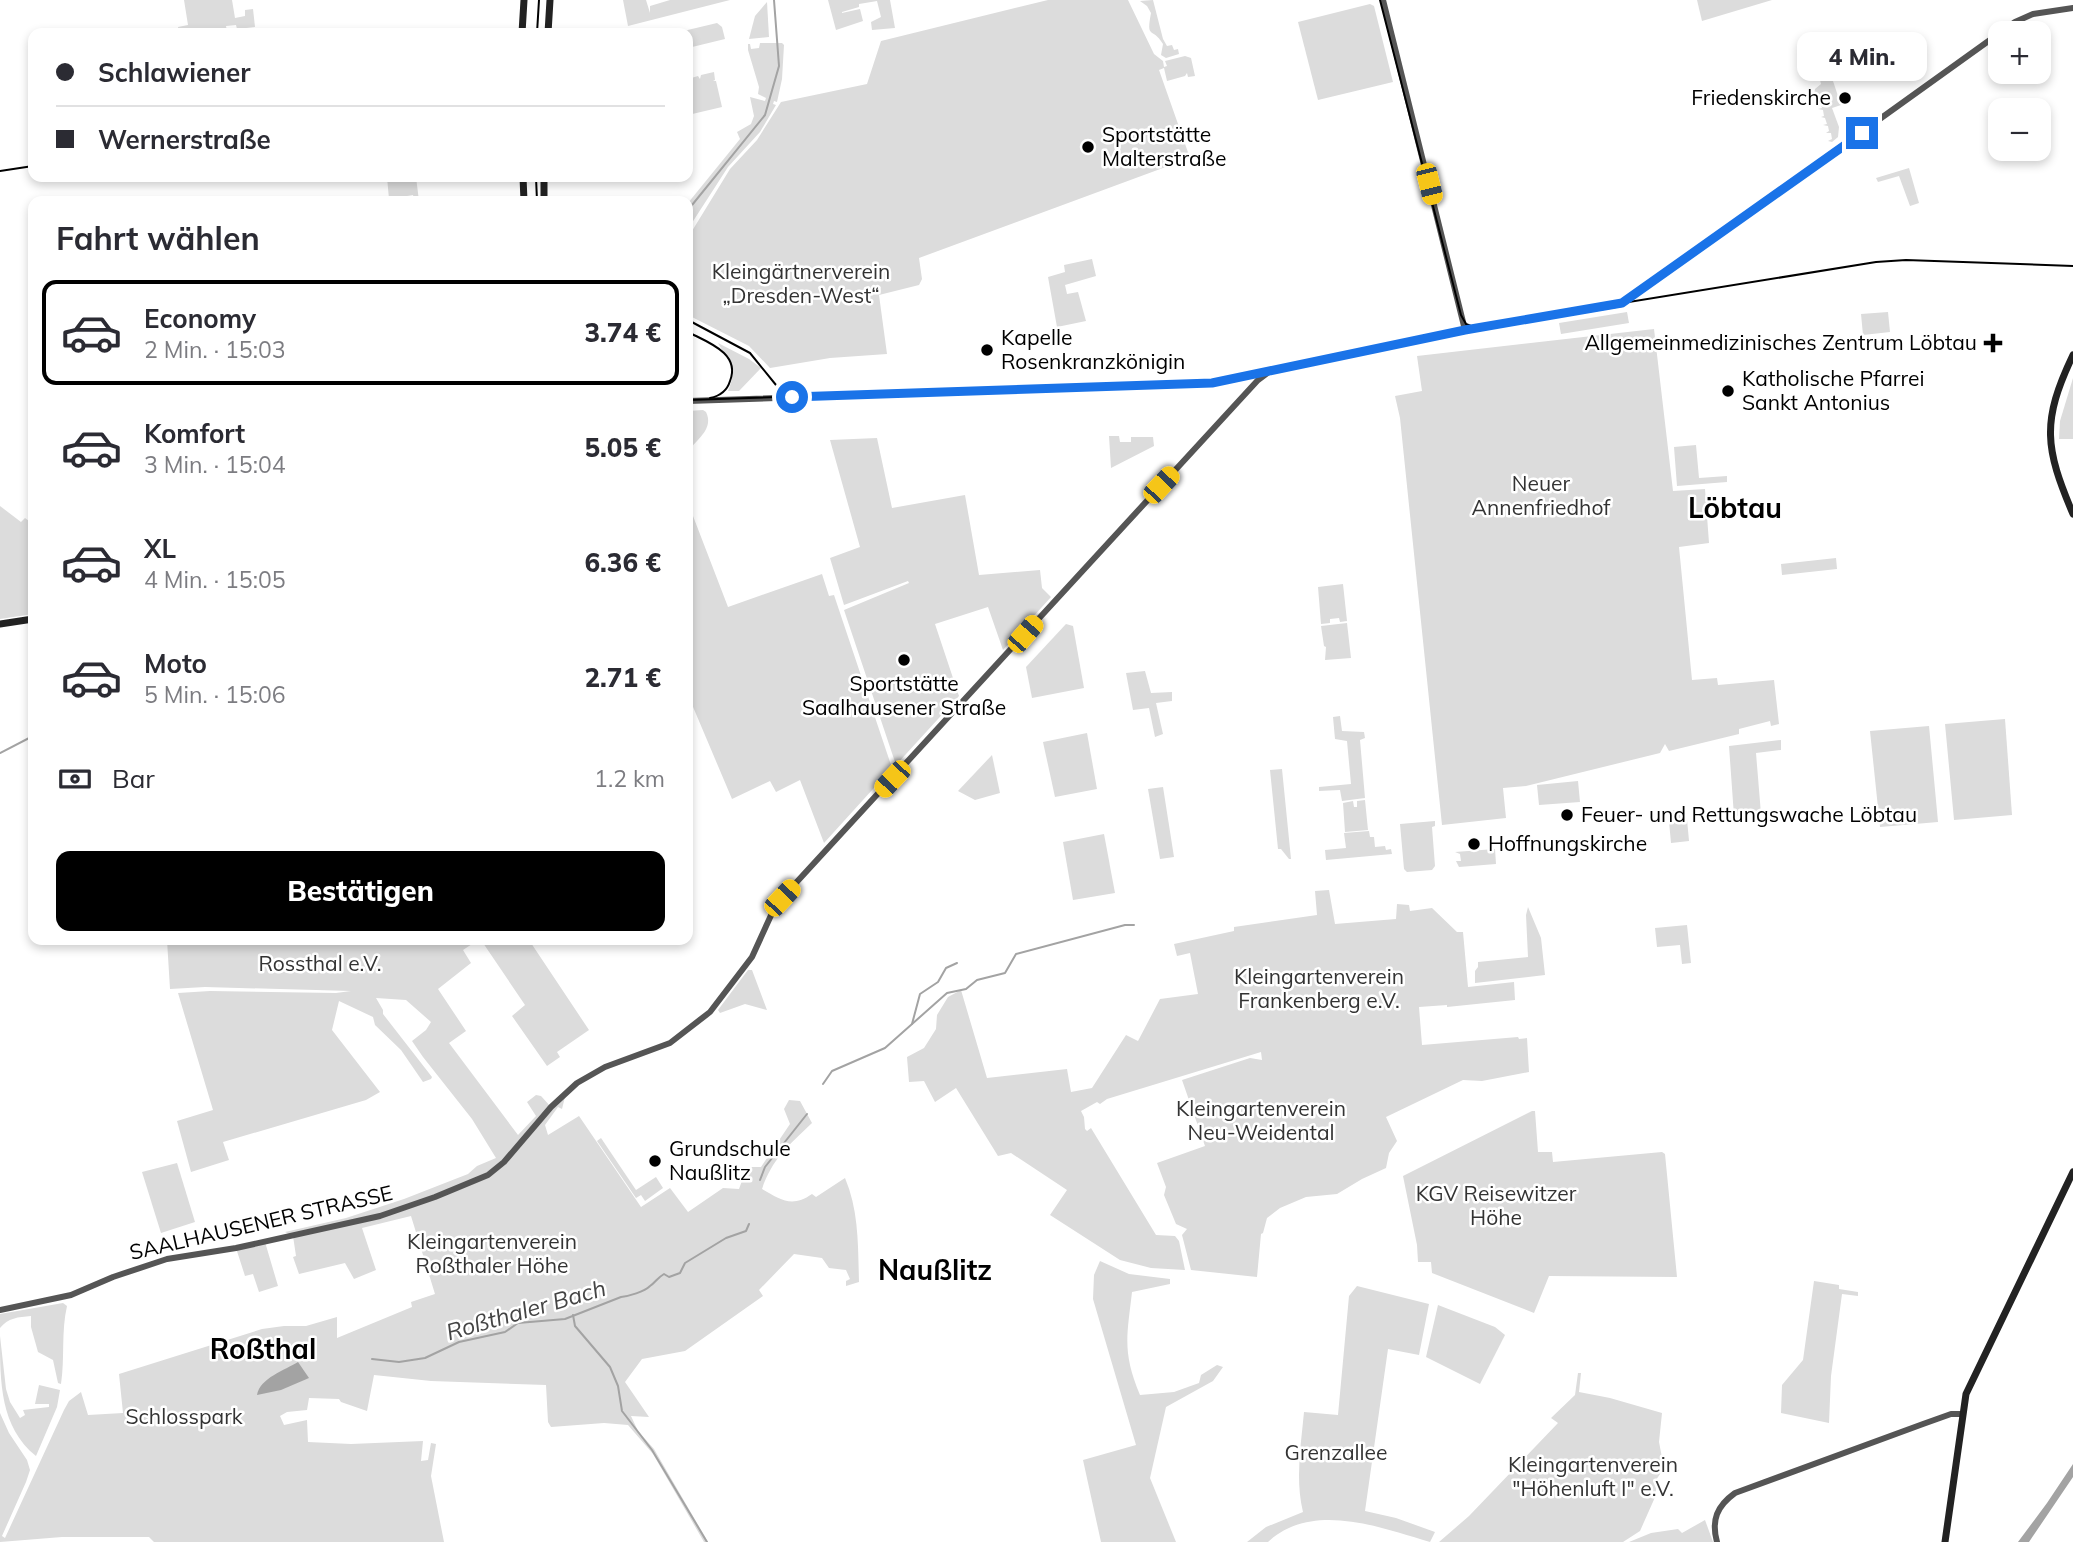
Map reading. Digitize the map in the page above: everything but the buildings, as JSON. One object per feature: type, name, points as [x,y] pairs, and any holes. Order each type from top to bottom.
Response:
[{"type":"main road","points":[[522,28],[524,0]]},
{"type":"main road","points":[[548,28],[550,0]]},
{"type":"main road","points":[[2073,355],[2054,403],[2050,438],[2054,466],[2073,514]]},
{"type":"main road","points":[[0,624],[28,620]]},
{"type":"main road","points":[[1945,1542],[1966,1394],[2069,1190],[2073,1172]]},
{"type":"street","points":[[1383,0],[1465,330]]},
{"type":"street","points":[[693,401],[1212,383],[1465,330],[1622,303],[2015,22],[2033,14],[2073,8]]},
{"type":"street","name":"SAALHAUSENER STRASSE","points":[[0,1310],[71,1295],[113,1277],[167,1259],[236,1248],[380,1216],[463,1186],[488,1175],[504,1162],[551,1107],[577,1083],[605,1067],[670,1043],[695,1026],[716,1005],[752,957],[773,911],[782,898],[1252,387],[1270,371]]},
{"type":"street","points":[[1717,1542],[1714,1527],[1716,1513],[1728,1498],[1742,1489],[1951,1414],[1962,1414]]},
{"type":"green space","points":[[184,0],[232,0],[235,18],[245,16],[245,10],[253,9],[255,27],[237,28],[236,25],[226,28],[178,28],[188,25]]},
{"type":"green space","points":[[623,0],[646,0],[650,13],[650,6],[670,0],[730,0],[628,26]]},
{"type":"green space","points":[[828,0],[890,0],[895,28],[872,30],[871,22],[881,17],[877,1],[859,4],[859,7],[842,12],[860,9],[863,21],[836,30]]},
{"type":"green space","name":"Kleingärtnerverein „Dresden-West“","points":[[1048,0],[1128,0],[1154,54],[1163,61],[1164,67],[1167,66],[1165,61],[1185,56],[1191,58],[1195,76],[1188,77],[1187,73],[1167,81],[1164,68],[1159,70],[1190,158],[919,258],[922,279],[919,285],[879,295],[887,354],[830,358],[770,368],[749,346],[693,318],[693,229],[730,169],[757,140],[781,102],[867,84],[881,41]]},
{"type":"green space","points":[[1153,0],[1163,39],[1167,46],[1172,45],[1174,50],[1178,49],[1179,54],[1166,58],[1161,55],[1163,44],[1150,30],[1151,13],[1140,1]]},
{"type":"green space","points":[[1697,0],[1772,0],[1702,21]]},
{"type":"green space","points":[[767,2],[769,37],[749,39],[755,16]]},
{"type":"green space","points":[[1370,4],[1374,6],[1393,82],[1318,100],[1298,22]]},
{"type":"green space","points":[[717,23],[722,27],[725,39],[693,47],[693,29]]},
{"type":"green space","points":[[760,43],[784,45],[782,79],[777,102],[774,101],[773,104],[776,105],[760,132],[728,167],[693,221],[693,197],[740,139],[737,132],[751,124],[754,116],[750,97],[765,101],[766,98],[758,94],[759,87],[748,44],[751,49],[759,48]]},
{"type":"green space","points":[[714,72],[713,81],[716,81],[722,107],[693,114],[693,78],[698,76],[700,79],[701,75]]},
{"type":"green space","points":[[1830,72],[1841,105],[1832,108],[1839,127],[1838,137],[1832,142],[1828,141],[1832,139],[1831,133],[1826,133],[1829,131],[1828,126],[1823,125],[1827,124],[1825,118],[1821,117],[1824,116],[1823,110],[1818,109],[1822,108],[1820,102],[1815,101],[1819,100],[1817,94],[1814,94],[1821,84],[1819,76]]},
{"type":"green space","points":[[1909,168],[1919,203],[1910,206],[1899,176],[1878,182],[1876,178]]},
{"type":"green space","points":[[387,182],[417,182],[418,196],[389,196]]},
{"type":"green space","points":[[1092,259],[1096,276],[1065,285],[1067,294],[1078,292],[1086,321],[1057,327],[1048,277],[1065,272],[1064,265]]},
{"type":"green space","points":[[1627,312],[1629,323],[1561,334],[1559,323]]},
{"type":"green space","points":[[1888,312],[1890,332],[1863,335],[1861,314]]},
{"type":"green space","name":"Neuer Annenfriedhof","points":[[1654,329],[1673,491],[1705,489],[1709,543],[1679,547],[1692,680],[1717,678],[1718,685],[1774,680],[1779,724],[1771,726],[1770,721],[1739,729],[1739,734],[1669,751],[1665,744],[1660,753],[1526,786],[1503,788],[1506,818],[1442,825],[1400,418],[1395,396],[1422,391],[1417,356]]},
{"type":"green space","points":[[718,343],[761,368],[739,391],[728,391],[733,370]]},
{"type":"green space","points":[[2073,378],[2073,439],[2059,439],[2060,421]]},
{"type":"green space","points":[[693,411],[706,412],[708,423],[693,446]]},
{"type":"green space","points":[[1109,436],[1119,436],[1120,442],[1131,442],[1131,437],[1153,437],[1154,446],[1111,468]]},
{"type":"green space","name":"Sportstätte Saalhausener Straße","points":[[877,438],[892,508],[965,495],[979,575],[1040,570],[1042,588],[1051,597],[1003,650],[988,607],[935,624],[959,696],[896,765],[844,610],[909,583],[908,581],[844,605],[830,558],[860,547],[830,440]]},
{"type":"green space","points":[[1696,445],[1699,478],[1727,476],[1727,482],[1677,486],[1674,447]]},
{"type":"green space","points":[[0,506],[21,522],[25,518],[28,520],[28,615],[0,619]]},
{"type":"green space","points":[[693,516],[728,607],[822,574],[829,596],[834,595],[892,768],[824,843],[800,780],[776,792],[770,781],[732,799],[693,707]]},
{"type":"green space","points":[[1836,558],[1837,569],[1782,575],[1781,564]]},
{"type":"green space","points":[[1343,584],[1347,621],[1330,619],[1330,623],[1321,624],[1318,587]]},
{"type":"green space","points":[[1347,623],[1351,658],[1325,660],[1326,647],[1321,626]]},
{"type":"green space","points":[[1066,624],[1073,626],[1084,688],[1032,698],[1026,667]]},
{"type":"green space","points":[[1145,671],[1151,693],[1172,692],[1172,701],[1156,703],[1163,734],[1155,737],[1149,708],[1133,710],[1126,673]]},
{"type":"green space","points":[[1340,716],[1342,731],[1364,732],[1365,738],[1360,740],[1365,798],[1342,801],[1340,790],[1319,791],[1319,787],[1351,784],[1347,741],[1335,739],[1333,717]]},
{"type":"green space","points":[[2005,719],[2012,815],[1954,820],[1945,724]]},
{"type":"green space","points":[[1929,726],[1938,822],[1880,827],[1870,731]]},
{"type":"green space","points":[[1087,733],[1097,789],[1055,797],[1043,742]]},
{"type":"green space","points":[[1781,740],[1781,750],[1756,753],[1761,814],[1734,816],[1729,746]]},
{"type":"green space","points":[[992,755],[1000,793],[975,800],[958,791]]},
{"type":"green space","points":[[1282,769],[1291,859],[1278,849],[1270,770]]},
{"type":"green space","points":[[1578,781],[1580,802],[1539,805],[1537,785]]},
{"type":"green space","points":[[1163,787],[1174,857],[1160,859],[1148,789]]},
{"type":"green space","points":[[1365,800],[1368,830],[1345,832],[1343,803],[1353,801],[1354,807],[1357,807],[1357,801]]},
{"type":"green space","points":[[1686,809],[1689,841],[1671,843],[1668,811]]},
{"type":"green space","points":[[1435,821],[1435,826],[1432,827],[1435,866],[1432,870],[1407,872],[1404,869],[1400,824]]},
{"type":"green space","points":[[1369,831],[1370,837],[1374,837],[1375,847],[1385,846],[1386,850],[1391,849],[1392,854],[1326,860],[1325,850],[1346,848],[1344,833]]},
{"type":"green space","points":[[1104,834],[1115,893],[1073,900],[1063,842]]},
{"type":"green space","points":[[1495,849],[1496,864],[1459,867],[1456,861],[1461,861],[1460,854],[1455,852]]},
{"type":"green space","points":[[1329,890],[1335,924],[1396,919],[1397,904],[1409,905],[1410,911],[1432,908],[1457,932],[1463,932],[1468,987],[1514,982],[1515,1000],[1419,1007],[1422,1045],[1527,1038],[1529,1072],[1482,1081],[1463,1080],[1386,1117],[1397,1141],[1389,1153],[1386,1168],[1337,1194],[1306,1197],[1280,1208],[1267,1218],[1261,1234],[1257,1277],[1191,1270],[1182,1235],[1187,1229],[1176,1224],[1164,1195],[1166,1187],[1157,1163],[1205,1146],[1182,1080],[1250,1058],[1262,1060],[1261,1052],[1107,1099],[1100,1104],[1097,1102],[1081,1111],[1085,1129],[1087,1131],[1091,1128],[1156,1235],[1175,1236],[1179,1241],[1185,1270],[1151,1268],[1120,1260],[1050,1215],[1067,1190],[1011,1153],[998,1156],[956,1088],[935,1102],[924,1081],[909,1082],[907,1057],[924,1048],[936,1029],[937,1015],[948,997],[961,990],[987,1078],[1067,1069],[1071,1092],[1092,1088],[1126,1035],[1138,1041],[1160,999],[1198,994],[1190,953],[1177,956],[1174,944],[1234,931],[1234,927],[1317,915],[1315,891]]},
{"type":"green space","points":[[1528,907],[1541,938],[1545,975],[1475,983],[1478,962],[1528,957]]},
{"type":"green space","points":[[1687,925],[1691,963],[1682,964],[1680,945],[1657,947],[1655,928]]},
{"type":"green space","points":[[167,945],[470,945],[463,950],[471,963],[438,989],[466,1031],[449,1043],[518,1135],[536,1116],[527,1102],[536,1095],[541,1096],[551,1107],[566,1093],[562,1109],[558,1107],[545,1125],[548,1135],[579,1116],[641,1207],[670,1188],[688,1212],[723,1188],[739,1189],[747,1167],[761,1167],[790,1124],[784,1109],[789,1100],[800,1101],[812,1123],[776,1161],[762,1189],[787,1201],[798,1201],[812,1194],[816,1197],[845,1178],[855,1216],[859,1282],[846,1286],[846,1281],[850,1279],[846,1270],[829,1268],[822,1258],[794,1254],[759,1290],[763,1296],[685,1351],[642,1359],[625,1382],[649,1417],[631,1416],[638,1431],[654,1449],[708,1542],[704,1542],[653,1454],[628,1425],[604,1423],[551,1427],[548,1422],[546,1385],[431,1381],[374,1375],[367,1411],[339,1399],[309,1398],[307,1410],[287,1412],[280,1416],[284,1425],[307,1420],[308,1442],[351,1444],[423,1441],[421,1461],[428,1460],[431,1443],[436,1444],[431,1476],[444,1542],[154,1542],[149,1537],[62,1537],[0,1542],[0,1413],[30,1470],[2,1536],[5,1538],[64,1410],[69,1401],[81,1392],[88,1415],[123,1413],[119,1374],[262,1329],[306,1326],[337,1317],[337,1338],[412,1307],[411,1302],[435,1294],[411,1216],[362,1228],[376,1270],[354,1279],[345,1263],[299,1274],[293,1257],[296,1256],[293,1236],[285,1232],[346,1218],[404,1199],[468,1174],[477,1166],[496,1158],[472,1119],[412,1041],[426,1030],[431,1022],[406,1000],[376,998],[383,1014],[431,1079],[423,1082],[401,1050],[375,1025],[373,1017],[339,1001],[332,1030],[380,1092],[366,1100],[223,1142],[229,1160],[191,1172],[177,1121],[213,1110],[178,993],[351,991],[205,987],[170,989]]},
{"type":"green space","points":[[484,945],[532,945],[589,1030],[557,1052],[560,1057],[547,1066],[512,1016],[525,1005]]},
{"type":"green space","points":[[748,970],[752,970],[767,1010],[745,1004],[720,1013],[718,1010]]},
{"type":"green space","name":"KGV Reisewitzer Höhe","points":[[1535,1111],[1538,1152],[1552,1152],[1553,1162],[1662,1152],[1665,1154],[1677,1277],[1549,1276],[1534,1313],[1432,1273],[1431,1262],[1418,1262],[1403,1176]]},
{"type":"green space","points":[[601,1138],[636,1190],[656,1177],[663,1188],[645,1201],[641,1195],[636,1198],[597,1141]]},
{"type":"green space","points":[[177,1163],[195,1222],[161,1233],[142,1172]]},
{"type":"green space","points":[[265,1242],[278,1286],[259,1292],[253,1274],[245,1276],[236,1248]]},
{"type":"green space","points":[[1100,1261],[1129,1274],[1170,1279],[1170,1284],[1132,1292],[1127,1344],[1130,1367],[1140,1395],[1174,1392],[1199,1383],[1201,1375],[1217,1365],[1223,1367],[1213,1381],[1166,1407],[1150,1478],[1176,1542],[1101,1542],[1083,1460],[1136,1445],[1093,1299],[1094,1275]]},
{"type":"green space","points":[[1814,1281],[1839,1285],[1839,1289],[1858,1292],[1858,1296],[1842,1294],[1831,1376],[1829,1423],[1781,1413],[1782,1385],[1803,1360]]},
{"type":"green space","name":"Grenzallee","points":[[1357,1286],[1429,1304],[1419,1355],[1388,1349],[1365,1511],[1396,1518],[1435,1532],[1430,1542],[1368,1525],[1325,1520],[1286,1530],[1268,1542],[1247,1542],[1266,1527],[1303,1512],[1299,1475],[1304,1412],[1338,1415],[1349,1296]]},
{"type":"green space","points":[[63,1303],[67,1306],[61,1384],[58,1383],[53,1360],[38,1352],[31,1316],[6,1322],[0,1328],[0,1314]]},
{"type":"green space","points":[[1438,1305],[1495,1327],[1505,1335],[1480,1384],[1426,1357]]},
{"type":"green space","points":[[0,1336],[6,1389],[20,1418],[25,1415],[23,1410],[49,1407],[49,1404],[35,1404],[39,1385],[60,1390],[57,1407],[36,1456],[15,1431],[4,1402]]},
{"type":"green space","name":"Kleingartenverein \"Höhenluft I\" e.V.","points":[[1578,1373],[1581,1373],[1579,1392],[1662,1413],[1659,1442],[1664,1468],[1656,1480],[1656,1495],[1640,1531],[1623,1542],[1439,1542],[1469,1516],[1558,1423],[1551,1418],[1575,1395]]},
{"type":"green space","points":[[1705,1520],[1713,1542],[1629,1542],[1651,1533],[1678,1529],[1682,1533]]},
{"type":"shaded area","points":[[298,1362],[309,1378],[281,1390],[257,1395],[268,1379]]},
{"type":"shaded area","points":[[2073,1464],[2073,1477],[2029,1542],[2018,1542],[2047,1503]]},
{"type":"waterway","points":[[693,204],[765,115],[779,66],[774,0]]},
{"type":"waterway","points":[[0,753],[28,739]]},
{"type":"waterway","name":"Roßthaler Bach","points":[[823,1084],[832,1071],[885,1048],[947,993],[966,989],[977,980],[1005,973],[1016,954],[1125,925],[1134,925]]},
{"type":"waterway","points":[[912,1024],[920,994],[938,982],[946,968],[957,963]]},
{"type":"waterway","name":"Roßthaler Bach","points":[[760,1180],[765,1167],[807,1114]]},
{"type":"waterway","name":"Roßthaler Bach","points":[[372,1359],[399,1362],[425,1358],[459,1342],[505,1332],[518,1323],[565,1319],[640,1292],[664,1274],[669,1277],[680,1273],[685,1263],[726,1238],[746,1231],[749,1224]]},
{"type":"waterway","points":[[573,1315],[575,1326],[610,1367],[618,1386],[622,1411],[652,1450],[707,1542]]},
{"type":"tram line","points":[[537,28],[539,0]]},
{"type":"tram line","points":[[1380,0],[1461,315],[1466,324],[1476,328]]},
{"type":"tram line","points":[[0,171],[28,167]]},
{"type":"tram line","points":[[536,182],[537,196]]},
{"type":"tram line","points":[[693,400],[1212,382],[1487,325],[1876,262],[1906,260],[2073,266]]},
{"type":"tram line","points":[[693,323],[750,353],[776,385],[794,396]]},
{"type":"tram line","points":[[693,335],[720,350],[731,363],[732,371],[727,388],[710,398]]},
{"type":"place","name":"Friedenskirche","points":[[1845,98]]},
{"type":"place","name":"Sportstätte Malterstraße","points":[[1088,147]]},
{"type":"place","name":"Allgemeinmedizinisches Zentrum Löbtau","points":[[1993,343]]},
{"type":"place","name":"Kapelle Rosenkranzkönigin","points":[[987,350]]},
{"type":"place","name":"Katholische Pfarrei Sankt Antonius","points":[[1728,391]]},
{"type":"place","name":"Sportstätte Saalhausener Straße","points":[[904,660]]},
{"type":"place","name":"Feuer- und Rettungswache Löbtau","points":[[1567,815]]},
{"type":"place","name":"Hoffnungskirche","points":[[1474,844]]},
{"type":"place","name":"Grundschule Naußlitz","points":[[655,1161]]},
{"type":"district","name":"Löbtau","points":[[1735,508]]},
{"type":"district","name":"Naußlitz","points":[[935,1270]]},
{"type":"district","name":"Roßthal","points":[[263,1349]]},
{"type":"route","points":[[792,397],[1212,383],[1465,330],[1622,303],[1862,133]]},
{"type":"park label","name":"Rossthal e.V.","points":[[320,964]]},
{"type":"park label","name":"Kleingartenverein Frankenberg e.V.","points":[[1319,989]]},
{"type":"park label","name":"Kleingartenverein Neu-Weidental","points":[[1261,1121]]},
{"type":"park label","name":"Kleingartenverein Roßthaler Höhe","points":[[492,1254]]},
{"type":"park label","name":"Schlosspark","points":[[184,1417]]}]
